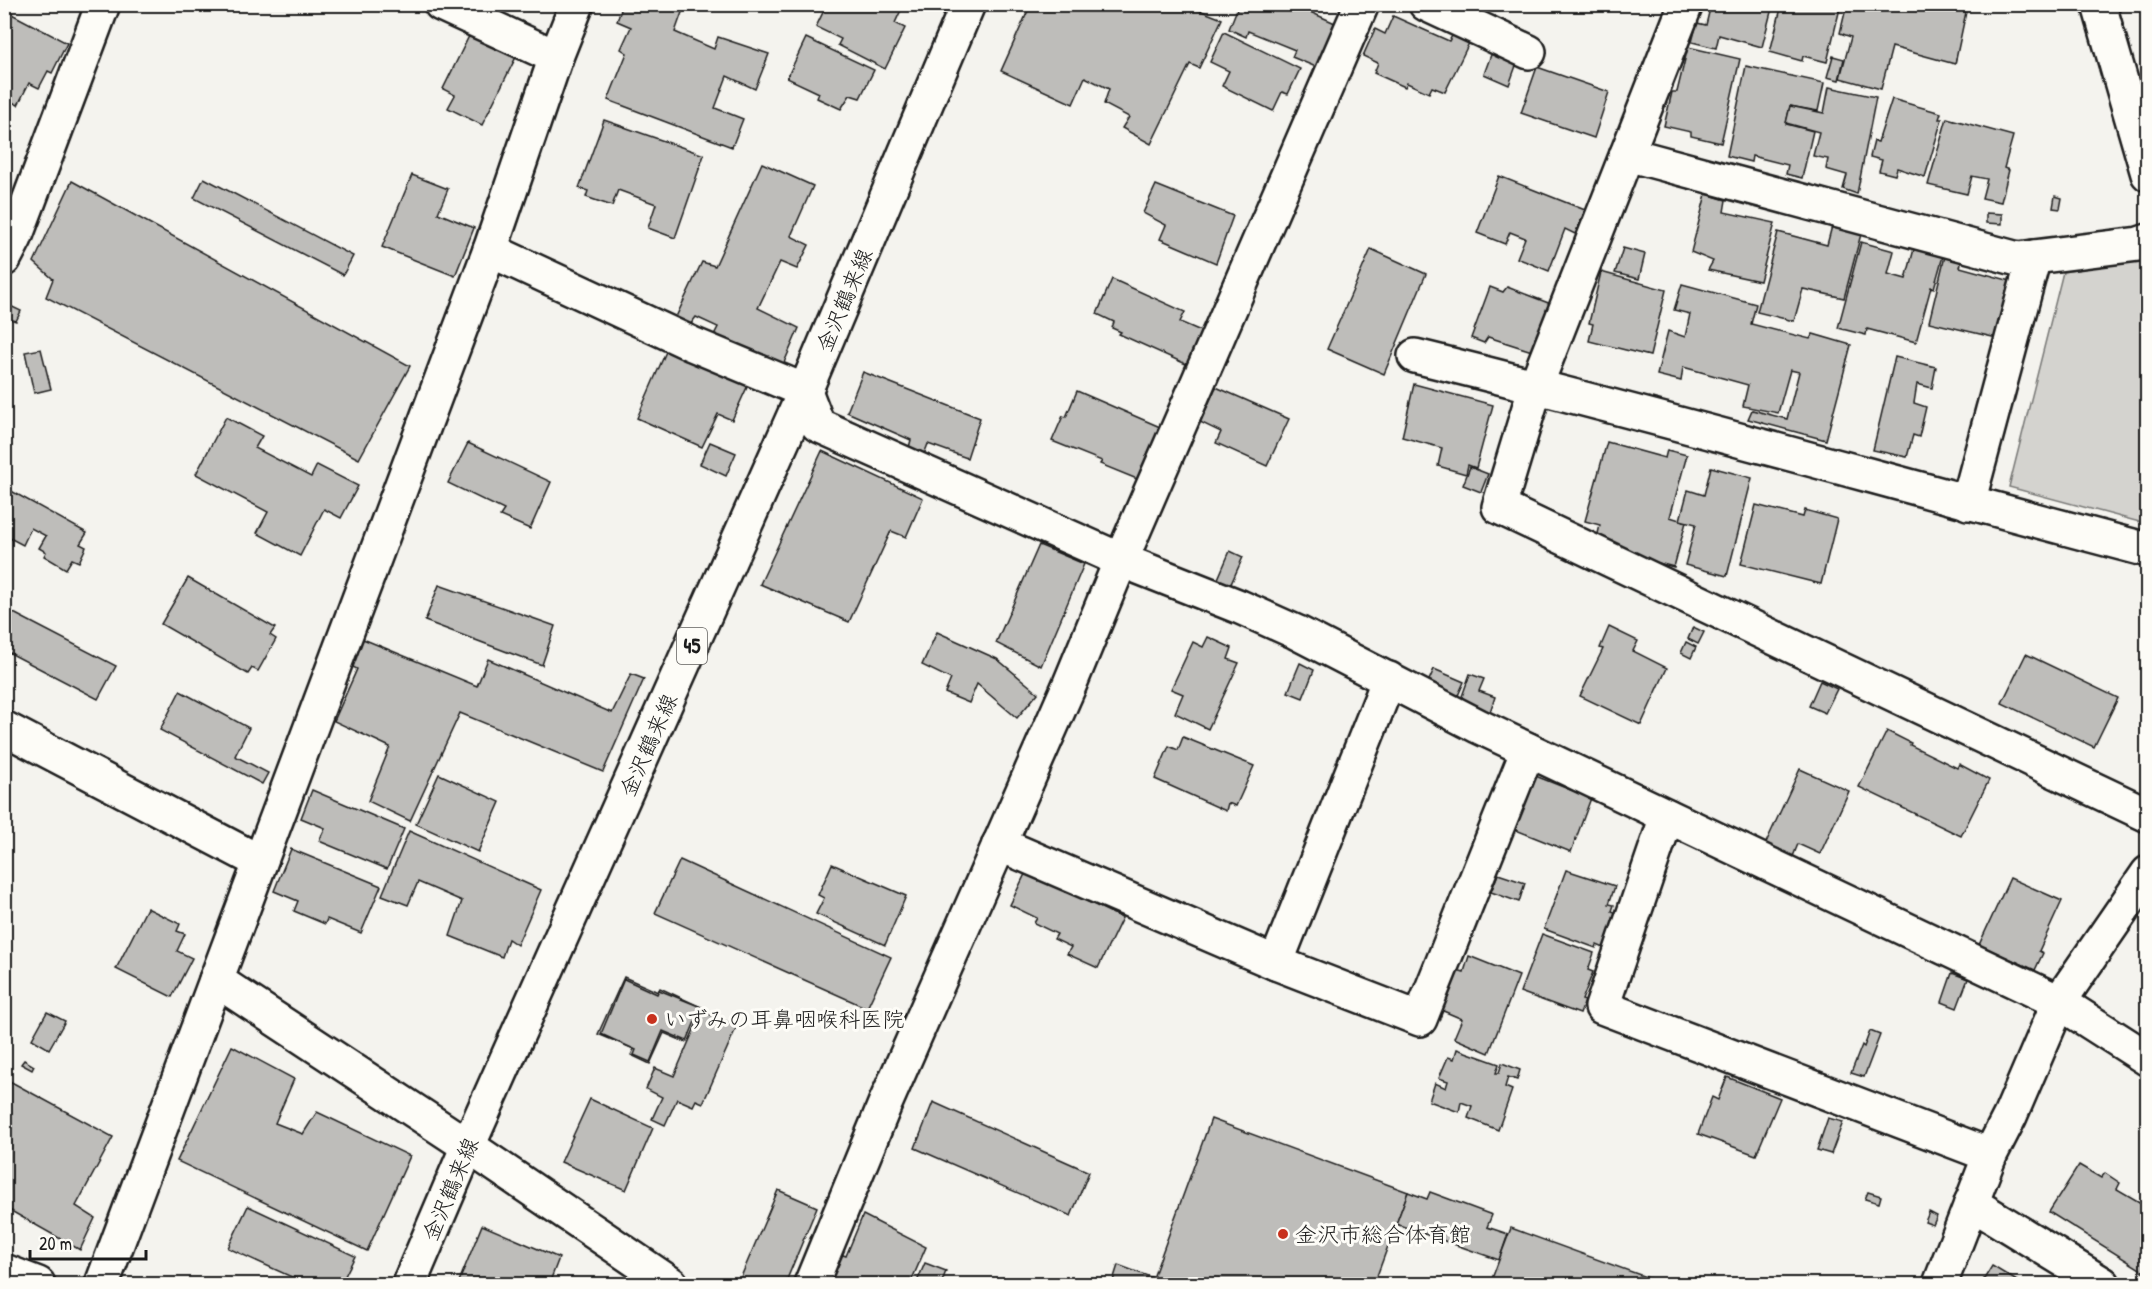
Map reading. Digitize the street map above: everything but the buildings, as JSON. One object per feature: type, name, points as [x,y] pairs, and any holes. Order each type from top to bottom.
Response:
[{"type":"street","points":[[4,260],[15,238],[103,4]]},
{"type":"street","points":[[441,4],[556,57]]},
{"type":"street","points":[[102,1284],[490,250],[556,57],[577,4]]},
{"type":"street","name":"金沢鶴来線","points":[[408,1284],[805,392],[968,4]]},
{"type":"street","points":[[811,1284],[885,1104],[1069,686],[1121,560],[1362,4]]},
{"type":"street","points":[[1426,4],[1529,52]]},
{"type":"street","points":[[1686,4],[1536,385],[1499,507],[2148,815]]},
{"type":"street","points":[[2080,4],[2100,5],[2148,174]]},
{"type":"street","points":[[1627,154],[2018,259],[2148,241]]},
{"type":"street","points":[[490,250],[692,344],[805,392],[818,425],[1121,560],[1240,607],[1528,750],[2059,1002],[2148,1059]]},
{"type":"street","points":[[1968,503],[2034,257]]},
{"type":"street","points":[[1415,356],[1536,385],[1968,503],[2148,549]]},
{"type":"street","points":[[1276,963],[1389,679]]},
{"type":"street","points":[[4,728],[260,862]]},
{"type":"street","points":[[999,844],[1276,963],[1420,1019],[1528,750]]},
{"type":"street","points":[[1667,816],[1602,1007],[1990,1155]]},
{"type":"street","points":[[1940,1284],[1990,1155],[2010,1116],[2059,1002],[2148,873]]},
{"type":"street","points":[[216,980],[468,1146],[671,1284]]},
{"type":"street","points":[[1971,1203],[2103,1284]]},
{"type":"street","points":[[4,1271],[38,1284]]},
{"type":"shaded area","points":[[2147,258],[2147,524],[2009,487],[2063,272]]},
{"type":"place","name":"いずみの耳鼻咽喉科医院","points":[[652,1019]]},
{"type":"place","name":"金沢市総合体育館","points":[[1283,1234]]}]
